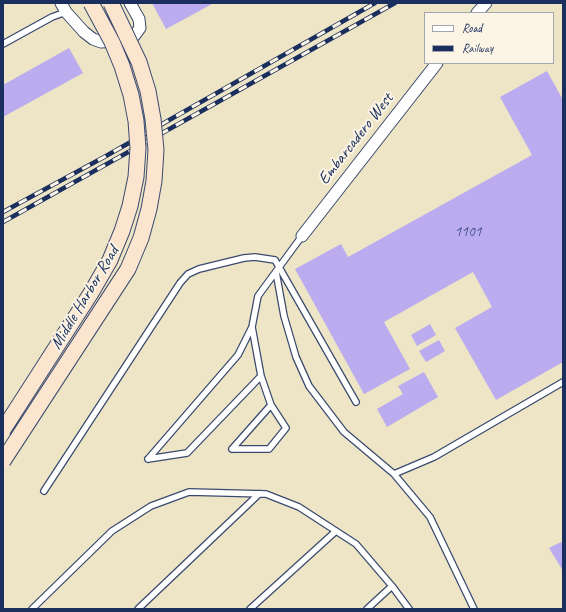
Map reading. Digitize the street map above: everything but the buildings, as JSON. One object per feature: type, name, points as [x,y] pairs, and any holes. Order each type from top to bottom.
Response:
[{"type":"main road","name":"Middle Harbor Road","points":[[3,430],[91,293],[110,260],[122,231],[136,176],[138,148],[136,121],[131,94],[112,42],[91,3]]},
{"type":"main road","name":"Middle Harbor Road","points":[[3,461],[128,269],[141,238],[149,209],[154,181],[156,150],[148,91],[139,62],[111,3]]},
{"type":"street","points":[[63,7],[79,27],[93,38],[101,42],[120,41],[134,36],[140,28],[139,19],[130,3]]},
{"type":"street","points":[[478,12],[486,3]]},
{"type":"street","name":"Embarcadero West","points":[[302,236],[436,64]]},
{"type":"lane","points":[[3,44],[63,7]]},
{"type":"lane","points":[[261,376],[187,453],[148,460],[238,356],[252,327],[258,296],[302,236]]},
{"type":"lane","points":[[44,491],[180,283],[188,274],[199,269],[244,258],[255,257],[275,260],[356,402]]},
{"type":"lane","points":[[276,272],[284,316],[296,357],[309,386],[344,432],[394,474],[430,517],[474,609]]},
{"type":"lane","points":[[252,327],[261,376],[271,405],[286,428],[269,449],[232,449],[271,405]]},
{"type":"lane","points":[[394,474],[434,457],[563,382]]},
{"type":"lane","points":[[32,609],[112,531],[151,506],[189,492],[266,494],[299,507],[356,544],[392,586],[409,609]]},
{"type":"lane","points":[[138,609],[260,494]]},
{"type":"lane","points":[[250,609],[336,531]]},
{"type":"lane","points":[[367,609],[392,586]]},
{"type":"railway","points":[[3,212],[106,156],[375,3]]},
{"type":"railway","points":[[3,222],[395,3]]}]
